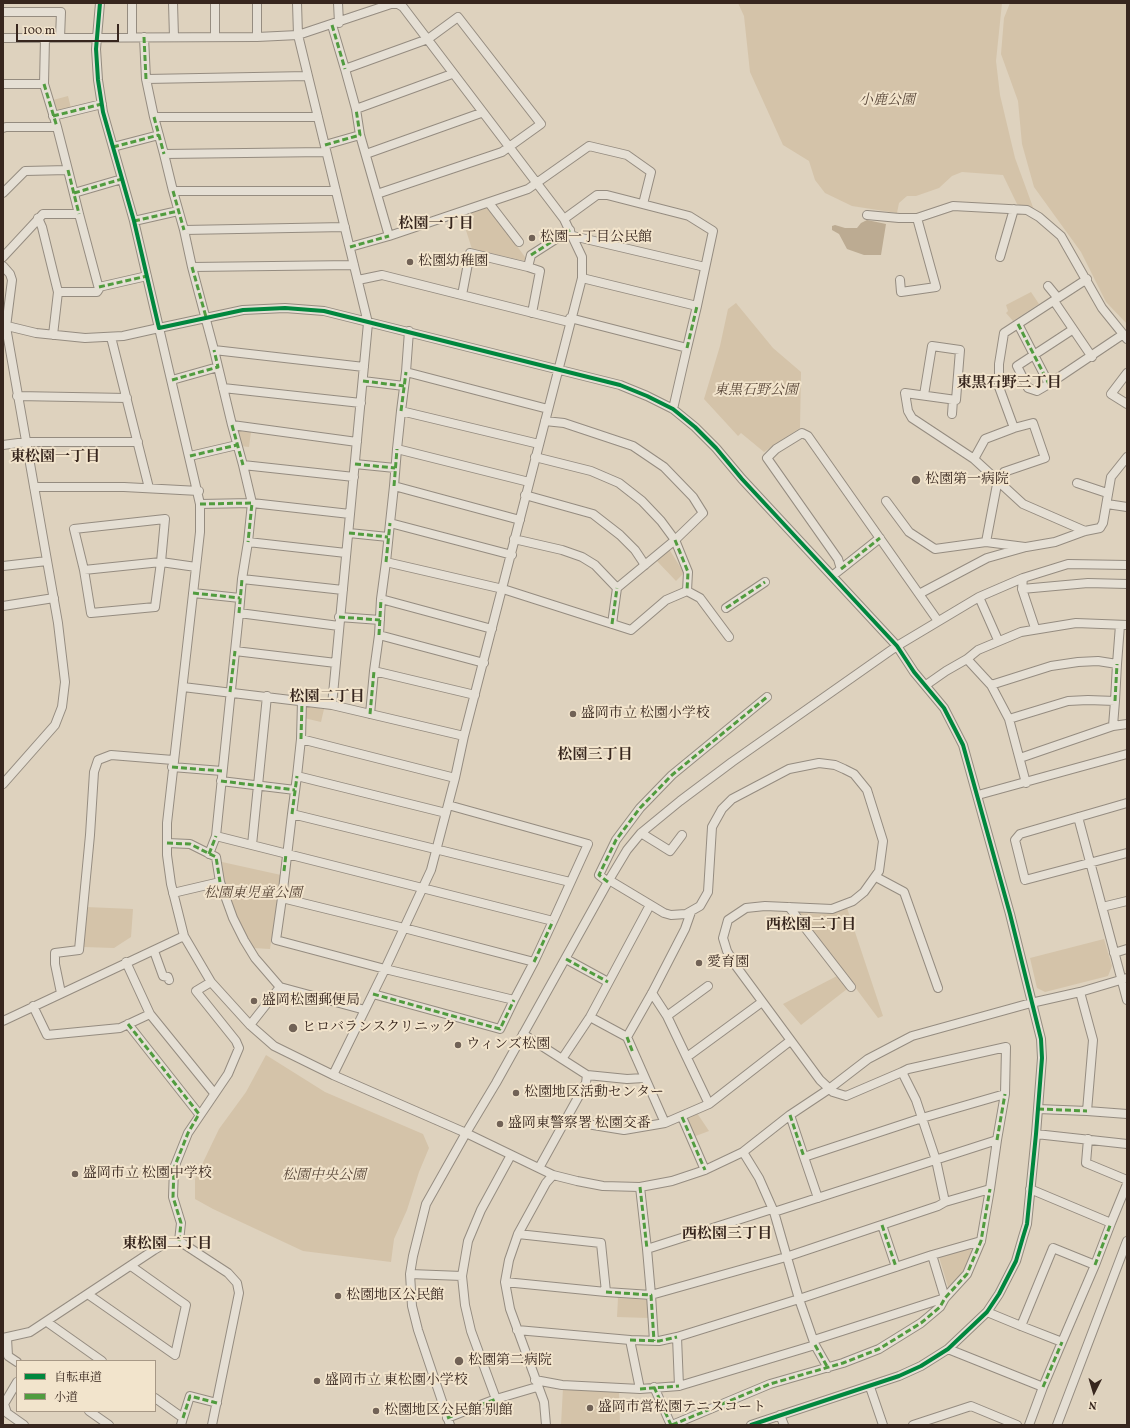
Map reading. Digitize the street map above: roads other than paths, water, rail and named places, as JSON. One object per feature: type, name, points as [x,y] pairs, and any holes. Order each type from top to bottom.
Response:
[{"type":"street","points":[[100,3],[96,49],[102,104],[134,221],[199,491],[200,532],[166,823],[173,893],[184,936],[211,982],[250,1025],[274,1046],[333,1075],[466,1133],[553,1175],[603,1186],[640,1187],[672,1181],[705,1170],[743,1152],[790,1115],[829,1089],[868,1059],[912,1036],[1124,979]]},
{"type":"street","points":[[132,3],[132,37]]},
{"type":"street","points":[[173,3],[174,37]]},
{"type":"street","points":[[215,3],[215,37]]},
{"type":"street","points":[[257,3],[257,37]]},
{"type":"street","points":[[297,3],[298,35],[368,323],[349,533],[339,617],[332,705]]},
{"type":"street","points":[[338,3],[335,24],[356,109],[360,135],[389,236]]},
{"type":"street","points":[[3,38],[257,37],[298,35],[335,24],[391,4],[398,4],[404,8],[428,39],[481,113],[564,219],[572,233],[582,257],[582,278],[525,495],[520,520],[514,539],[512,555],[502,589],[476,695],[464,736],[456,778],[430,870],[385,969],[333,1075]]},
{"type":"street","points":[[3,12],[61,12],[60,38]]},
{"type":"street","points":[[345,69],[428,39],[458,17],[541,124],[502,152],[377,194]]},
{"type":"street","points":[[144,37],[146,79],[154,117],[184,230],[252,503],[238,613],[216,836],[209,854]]},
{"type":"street","points":[[45,38],[44,84],[57,127],[99,287],[97,292],[58,292]]},
{"type":"street","points":[[356,109],[452,74]]},
{"type":"street","points":[[146,79],[308,76]]},
{"type":"street","points":[[3,84],[44,84]]},
{"type":"street","points":[[54,116],[102,104]]},
{"type":"street","points":[[366,154],[481,113]]},
{"type":"street","points":[[154,117],[318,117]]},
{"type":"street","points":[[3,128],[57,127]]},
{"type":"street","points":[[113,147],[159,135]]},
{"type":"street","points":[[164,154],[325,149],[360,135]]},
{"type":"street","points":[[350,247],[389,236],[528,190],[589,146],[627,156],[651,172],[643,204]]},
{"type":"street","points":[[3,193],[25,171],[68,170]]},
{"type":"street","points":[[74,193],[122,179]]},
{"type":"street","points":[[173,191],[336,191]]},
{"type":"street","points":[[564,219],[597,195],[607,195],[689,216],[713,231],[673,409]]},
{"type":"street","points":[[489,203],[519,242]]},
{"type":"street","points":[[867,215],[917,218],[954,206],[1027,210],[1039,217],[1061,236],[1102,308],[1124,337],[1037,391],[1028,388],[1018,366],[1072,330]]},
{"type":"street","points":[[1000,257],[1014,209]]},
{"type":"street","points":[[134,221],[178,211]]},
{"type":"street","points":[[3,257],[43,214],[79,214]]},
{"type":"street","points":[[38,218],[42,227],[58,292],[53,335]]},
{"type":"street","points":[[900,280],[901,292],[936,287],[917,218]]},
{"type":"street","points":[[184,230],[345,227]]},
{"type":"street","points":[[528,267],[531,255],[572,233],[705,267]]},
{"type":"street","points":[[462,295],[470,253],[528,267],[540,271],[532,313]]},
{"type":"street","points":[[192,267],[354,265]]},
{"type":"street","points":[[3,266],[10,274],[12,285],[4,326],[54,598],[64,662],[65,682],[62,707],[55,725],[3,784]]},
{"type":"street","points":[[358,280],[382,275],[532,313],[570,320],[686,348]]},
{"type":"street","points":[[99,287],[147,276]]},
{"type":"street","points":[[582,278],[697,306]]},
{"type":"street","points":[[1014,428],[999,387],[999,364],[1004,333],[1086,279]]},
{"type":"street","points":[[1048,286],[1072,330],[1092,357]]},
{"type":"street","points":[[4,326],[53,335],[85,338],[111,337],[123,336],[243,310],[285,308],[324,312],[409,331],[620,385],[673,409],[695,427],[898,646],[914,672],[944,708],[963,745],[1010,914],[1031,1004],[1038,1020],[1042,1058],[1027,1224],[1016,1261],[999,1294],[987,1312],[948,1349],[899,1376],[870,1387],[750,1425]]},
{"type":"street","points":[[1018,324],[1049,384]]},
{"type":"street","points":[[370,714],[409,331]]},
{"type":"street","points":[[111,337],[149,488]]},
{"type":"street","points":[[924,395],[932,346],[960,350],[956,400],[953,400],[952,414]]},
{"type":"street","points":[[214,350],[364,366]]},
{"type":"street","points":[[172,380],[218,367]]},
{"type":"street","points":[[406,372],[548,409]]},
{"type":"street","points":[[1127,373],[1111,394],[1127,404]]},
{"type":"street","points":[[363,381],[404,386]]},
{"type":"street","points":[[223,388],[361,403]]},
{"type":"street","points":[[953,400],[905,393],[908,411],[912,418],[974,459],[998,479],[1023,504],[1085,531]]},
{"type":"street","points":[[17,396],[127,398]]},
{"type":"street","points":[[401,411],[539,444]]},
{"type":"street","points":[[545,421],[564,423],[633,446],[664,467],[693,497],[703,513],[675,540],[617,588],[612,624]]},
{"type":"street","points":[[974,459],[985,439],[1032,423],[1045,458],[1004,472],[998,479],[986,542]]},
{"type":"street","points":[[232,425],[357,442]]},
{"type":"street","points":[[841,569],[838,559],[767,458],[776,449],[802,433],[808,436],[938,621]]},
{"type":"street","points":[[3,445],[26,442],[138,442]]},
{"type":"street","points":[[190,456],[237,445]]},
{"type":"street","points":[[397,449],[529,482]]},
{"type":"street","points":[[535,457],[591,471],[619,484],[642,501],[661,521],[675,540],[688,572],[687,591]]},
{"type":"street","points":[[919,594],[987,558],[1026,547],[1055,542],[1085,531],[1100,528],[1103,523],[1111,477],[1127,457]]},
{"type":"street","points":[[355,464],[395,468]]},
{"type":"street","points":[[243,465],[354,477]]},
{"type":"street","points":[[1077,483],[1107,493]]},
{"type":"street","points":[[394,486],[520,520]]},
{"type":"street","points":[[34,487],[149,488],[199,491]]},
{"type":"street","points":[[525,495],[593,514],[620,535],[635,550],[645,564]]},
{"type":"street","points":[[886,501],[909,532],[935,549],[986,542],[1026,547]]},
{"type":"street","points":[[200,504],[252,503],[350,514]]},
{"type":"street","points":[[1106,504],[1127,507]]},
{"type":"street","points":[[165,519],[155,607],[91,613],[84,570],[74,529],[165,519]]},
{"type":"street","points":[[390,523],[512,555]]},
{"type":"street","points":[[349,533],[388,537]]},
{"type":"street","points":[[832,576],[880,538]]},
{"type":"street","points":[[514,539],[562,550],[582,557],[595,565],[617,588]]},
{"type":"street","points":[[248,542],[346,553]]},
{"type":"street","points":[[3,566],[47,561]]},
{"type":"street","points":[[84,570],[161,562],[196,567]]},
{"type":"street","points":[[386,562],[502,589],[631,630],[666,600],[687,591]]},
{"type":"street","points":[[945,1298],[814,1343],[680,1386],[640,1389],[536,1384],[496,1399],[449,1421],[418,1330],[412,1306],[410,1274],[412,1256],[426,1204],[566,959],[608,881],[627,850],[641,833],[680,801],[732,762],[898,646],[979,597],[1023,578],[1068,564],[1127,564]]},
{"type":"street","points":[[1023,578],[1022,589],[1035,628]]},
{"type":"street","points":[[242,579],[343,590]]},
{"type":"street","points":[[726,608],[765,582]]},
{"type":"street","points":[[1022,589],[1075,583],[1127,584]]},
{"type":"street","points":[[687,591],[700,598],[729,637]]},
{"type":"street","points":[[193,593],[240,598]]},
{"type":"street","points":[[979,597],[998,640]]},
{"type":"street","points":[[3,606],[54,598]]},
{"type":"street","points":[[382,599],[492,629]]},
{"type":"street","points":[[238,613],[339,626]]},
{"type":"street","points":[[339,617],[380,620]]},
{"type":"street","points":[[926,685],[967,659],[978,650],[998,640],[1035,628],[1076,623],[1123,625],[1117,664],[1113,726]]},
{"type":"street","points":[[379,635],[484,663]]},
{"type":"street","points":[[234,651],[336,663]]},
{"type":"street","points":[[967,659],[991,685],[1009,719],[1026,783]]},
{"type":"street","points":[[991,685],[1051,666],[1098,661],[1117,664]]},
{"type":"street","points":[[374,672],[476,695]]},
{"type":"street","points":[[183,687],[332,705],[464,736]]},
{"type":"street","points":[[252,845],[267,696]]},
{"type":"street","points":[[654,1387],[671,1425],[770,1384],[828,1368],[879,1349],[921,1323],[940,1307],[945,1298],[967,1274],[981,1241],[990,1189],[1005,1094],[1006,1047],[908,1069],[846,1096],[833,1092],[820,1080],[790,1041],[727,951],[723,938],[726,926],[733,916],[746,908],[789,907],[823,909],[839,907],[860,896],[876,877],[882,859],[884,841],[867,790],[854,774],[835,765],[819,763],[801,766],[789,769],[732,798],[715,819],[710,837],[708,892],[700,906],[691,912],[681,915],[671,915],[650,905],[599,875],[616,840],[640,808],[672,775],[721,737],[767,698]]},
{"type":"street","points":[[1009,719],[1068,702],[1088,700],[1115,701]]},
{"type":"street","points":[[302,701],[297,776],[276,940],[385,969],[514,1000]]},
{"type":"street","points":[[1020,758],[1113,726],[1127,724]]},
{"type":"street","points":[[300,739],[456,778]]},
{"type":"street","points":[[978,795],[1127,754]]},
{"type":"street","points":[[61,993],[55,964],[55,953],[79,950],[90,835],[94,772],[98,760],[111,755],[222,771]]},
{"type":"street","points":[[297,776],[447,809],[588,844],[534,962],[500,1029],[373,994]]},
{"type":"street","points":[[221,780],[295,790]]},
{"type":"street","points":[[1127,803],[1020,834],[1015,840],[1025,880],[1127,853]]},
{"type":"street","points":[[292,814],[570,882]]},
{"type":"street","points":[[1078,817],[1114,953],[1124,979],[1127,1000]]},
{"type":"street","points":[[641,833],[670,851],[682,835]]},
{"type":"street","points":[[216,836],[553,921]]},
{"type":"street","points":[[167,843],[190,844],[216,857],[220,882],[233,918],[255,958],[280,987],[365,1010]]},
{"type":"street","points":[[876,877],[904,892],[938,988]]},
{"type":"street","points":[[173,893],[220,882]]},
{"type":"street","points":[[282,898],[534,962]]},
{"type":"street","points":[[1102,907],[1127,901]]},
{"type":"street","points":[[562,1059],[590,1016],[650,905]]},
{"type":"street","points":[[789,907],[851,987]]},
{"type":"street","points":[[627,1038],[685,929],[691,912]]},
{"type":"street","points":[[3,1021],[184,936]]},
{"type":"street","points":[[1114,953],[1127,949]]},
{"type":"street","points":[[154,951],[163,976],[168,977],[169,980]]},
{"type":"street","points":[[566,959],[608,982]]},
{"type":"street","points":[[126,962],[150,1014],[214,1093]]},
{"type":"street","points":[[178,1241],[181,1222],[173,1197],[174,1168],[188,1133],[199,1114],[228,1074],[239,1048],[236,1041],[196,991],[211,982]]},
{"type":"street","points":[[667,1016],[708,986]]},
{"type":"street","points":[[250,1025],[280,987]]},
{"type":"street","points":[[1080,992],[1093,1040],[1087,1111]]},
{"type":"street","points":[[652,993],[667,1016],[709,1104]]},
{"type":"street","points":[[687,1057],[762,1002]]},
{"type":"street","points":[[34,1006],[47,1035],[120,1028],[150,1014]]},
{"type":"street","points":[[590,1016],[627,1038],[665,1123]]},
{"type":"street","points":[[128,1024],[199,1114]]},
{"type":"street","points":[[523,1034],[587,1075],[627,1079],[644,1078]]},
{"type":"street","points":[[567,1118],[587,1124],[624,1130],[665,1123],[682,1117],[709,1104],[790,1041]]},
{"type":"street","points":[[902,1072],[916,1100],[936,1160],[945,1202]]},
{"type":"street","points":[[539,1168],[586,1083],[587,1075]]},
{"type":"street","points":[[804,1157],[922,1118],[1005,1094]]},
{"type":"street","points":[[1038,1109],[1127,1114]]},
{"type":"street","points":[[790,1115],[818,1198]]},
{"type":"street","points":[[682,1117],[705,1170]]},
{"type":"street","points":[[1036,1134],[1127,1144]]},
{"type":"street","points":[[1088,1139],[1086,1163],[1127,1180]]},
{"type":"street","points":[[647,1249],[773,1210],[818,1198],[997,1140]]},
{"type":"street","points":[[743,1152],[759,1178],[773,1210],[786,1257],[814,1343],[828,1368]]},
{"type":"street","points":[[496,1399],[471,1331],[465,1305],[462,1276],[468,1241],[481,1210],[511,1155]]},
{"type":"street","points":[[546,1425],[544,1402],[536,1384],[510,1309],[505,1282],[509,1260],[518,1234],[546,1183],[553,1175]]},
{"type":"street","points":[[1028,1425],[1127,1184]]},
{"type":"street","points":[[640,1187],[647,1249],[654,1341]]},
{"type":"street","points":[[505,1282],[651,1295],[786,1257],[938,1206],[945,1202],[990,1189]]},
{"type":"street","points":[[1030,1189],[1111,1223]]},
{"type":"street","points":[[882,1225],[896,1267]]},
{"type":"street","points":[[518,1234],[601,1243],[606,1292]]},
{"type":"street","points":[[16,1361],[8,1356],[5,1338],[30,1332],[166,1243],[178,1241],[228,1273],[237,1283],[239,1293],[212,1425]]},
{"type":"street","points":[[517,1330],[630,1340],[654,1341],[677,1337],[932,1255],[981,1241]]},
{"type":"street","points":[[1057,1425],[1127,1241]]},
{"type":"street","points":[[1021,1326],[1053,1248],[1095,1265]]},
{"type":"street","points":[[932,1255],[945,1298]]},
{"type":"street","points":[[88,1295],[175,1355],[186,1305],[131,1266]]},
{"type":"street","points":[[410,1274],[462,1276]]},
{"type":"street","points":[[987,1312],[1062,1342]]},
{"type":"street","points":[[47,1322],[101,1360]]},
{"type":"street","points":[[677,1337],[680,1386]]},
{"type":"street","points":[[630,1340],[640,1389]]},
{"type":"street","points":[[948,1349],[1044,1387]]},
{"type":"street","points":[[16,1384],[4,1404],[7,1413],[24,1425]]},
{"type":"street","points":[[870,1387],[883,1425]]},
{"type":"street","points":[[156,1399],[182,1422],[190,1396],[217,1403]]},
{"type":"street","points":[[913,1425],[971,1406],[1018,1425]]},
{"type":"street","points":[[90,1412],[109,1425]]},
{"type":"street","points":[[780,1415],[784,1425]]},
{"type":"place","name":"松園一丁目公民館","points":[[532,238]]},
{"type":"place","name":"松園幼稚園","points":[[410,262]]},
{"type":"place","name":"松園第一病院","points":[[916,480]]},
{"type":"place","name":"盛岡市立 松園小学校","points":[[573,714]]},
{"type":"place","name":"愛育園","points":[[699,963]]},
{"type":"place","name":"盛岡松園郵便局","points":[[254,1001]]},
{"type":"place","name":"ヒロバランスクリニック","points":[[293,1028]]},
{"type":"place","name":"ウィンズ松園","points":[[458,1045]]},
{"type":"place","name":"松園地区活動センター","points":[[516,1093]]},
{"type":"place","name":"盛岡東警察署 松園交番","points":[[500,1124]]},
{"type":"place","name":"盛岡市立 松園中学校","points":[[75,1174]]},
{"type":"place","name":"松園地区公民館","points":[[338,1296]]},
{"type":"place","name":"松園第二病院","points":[[459,1361]]},
{"type":"place","name":"盛岡市立 東松園小学校","points":[[317,1381]]},
{"type":"place","name":"盛岡市営松園テニスコート","points":[[590,1408]]},
{"type":"place","name":"松園地区公民館 別館","points":[[376,1411]]},
{"type":"district","name":"松園一丁目","points":[[436,225]]},
{"type":"district","name":"東黒石野三丁目","points":[[1009,384]]},
{"type":"district","name":"東松園一丁目","points":[[55,458]]},
{"type":"district","name":"松園二丁目","points":[[327,698]]},
{"type":"district","name":"松園三丁目","points":[[595,756]]},
{"type":"district","name":"西松園二丁目","points":[[811,926]]},
{"type":"district","name":"西松園三丁目","points":[[727,1235]]},
{"type":"district","name":"東松園二丁目","points":[[167,1245]]},
{"type":"park label","name":"小鹿公園","points":[[887,101]]},
{"type":"park label","name":"東黒石野公園","points":[[756,391]]},
{"type":"park label","name":"松園東児童公園","points":[[253,894]]},
{"type":"park label","name":"松園中央公園","points":[[324,1176]]}]
